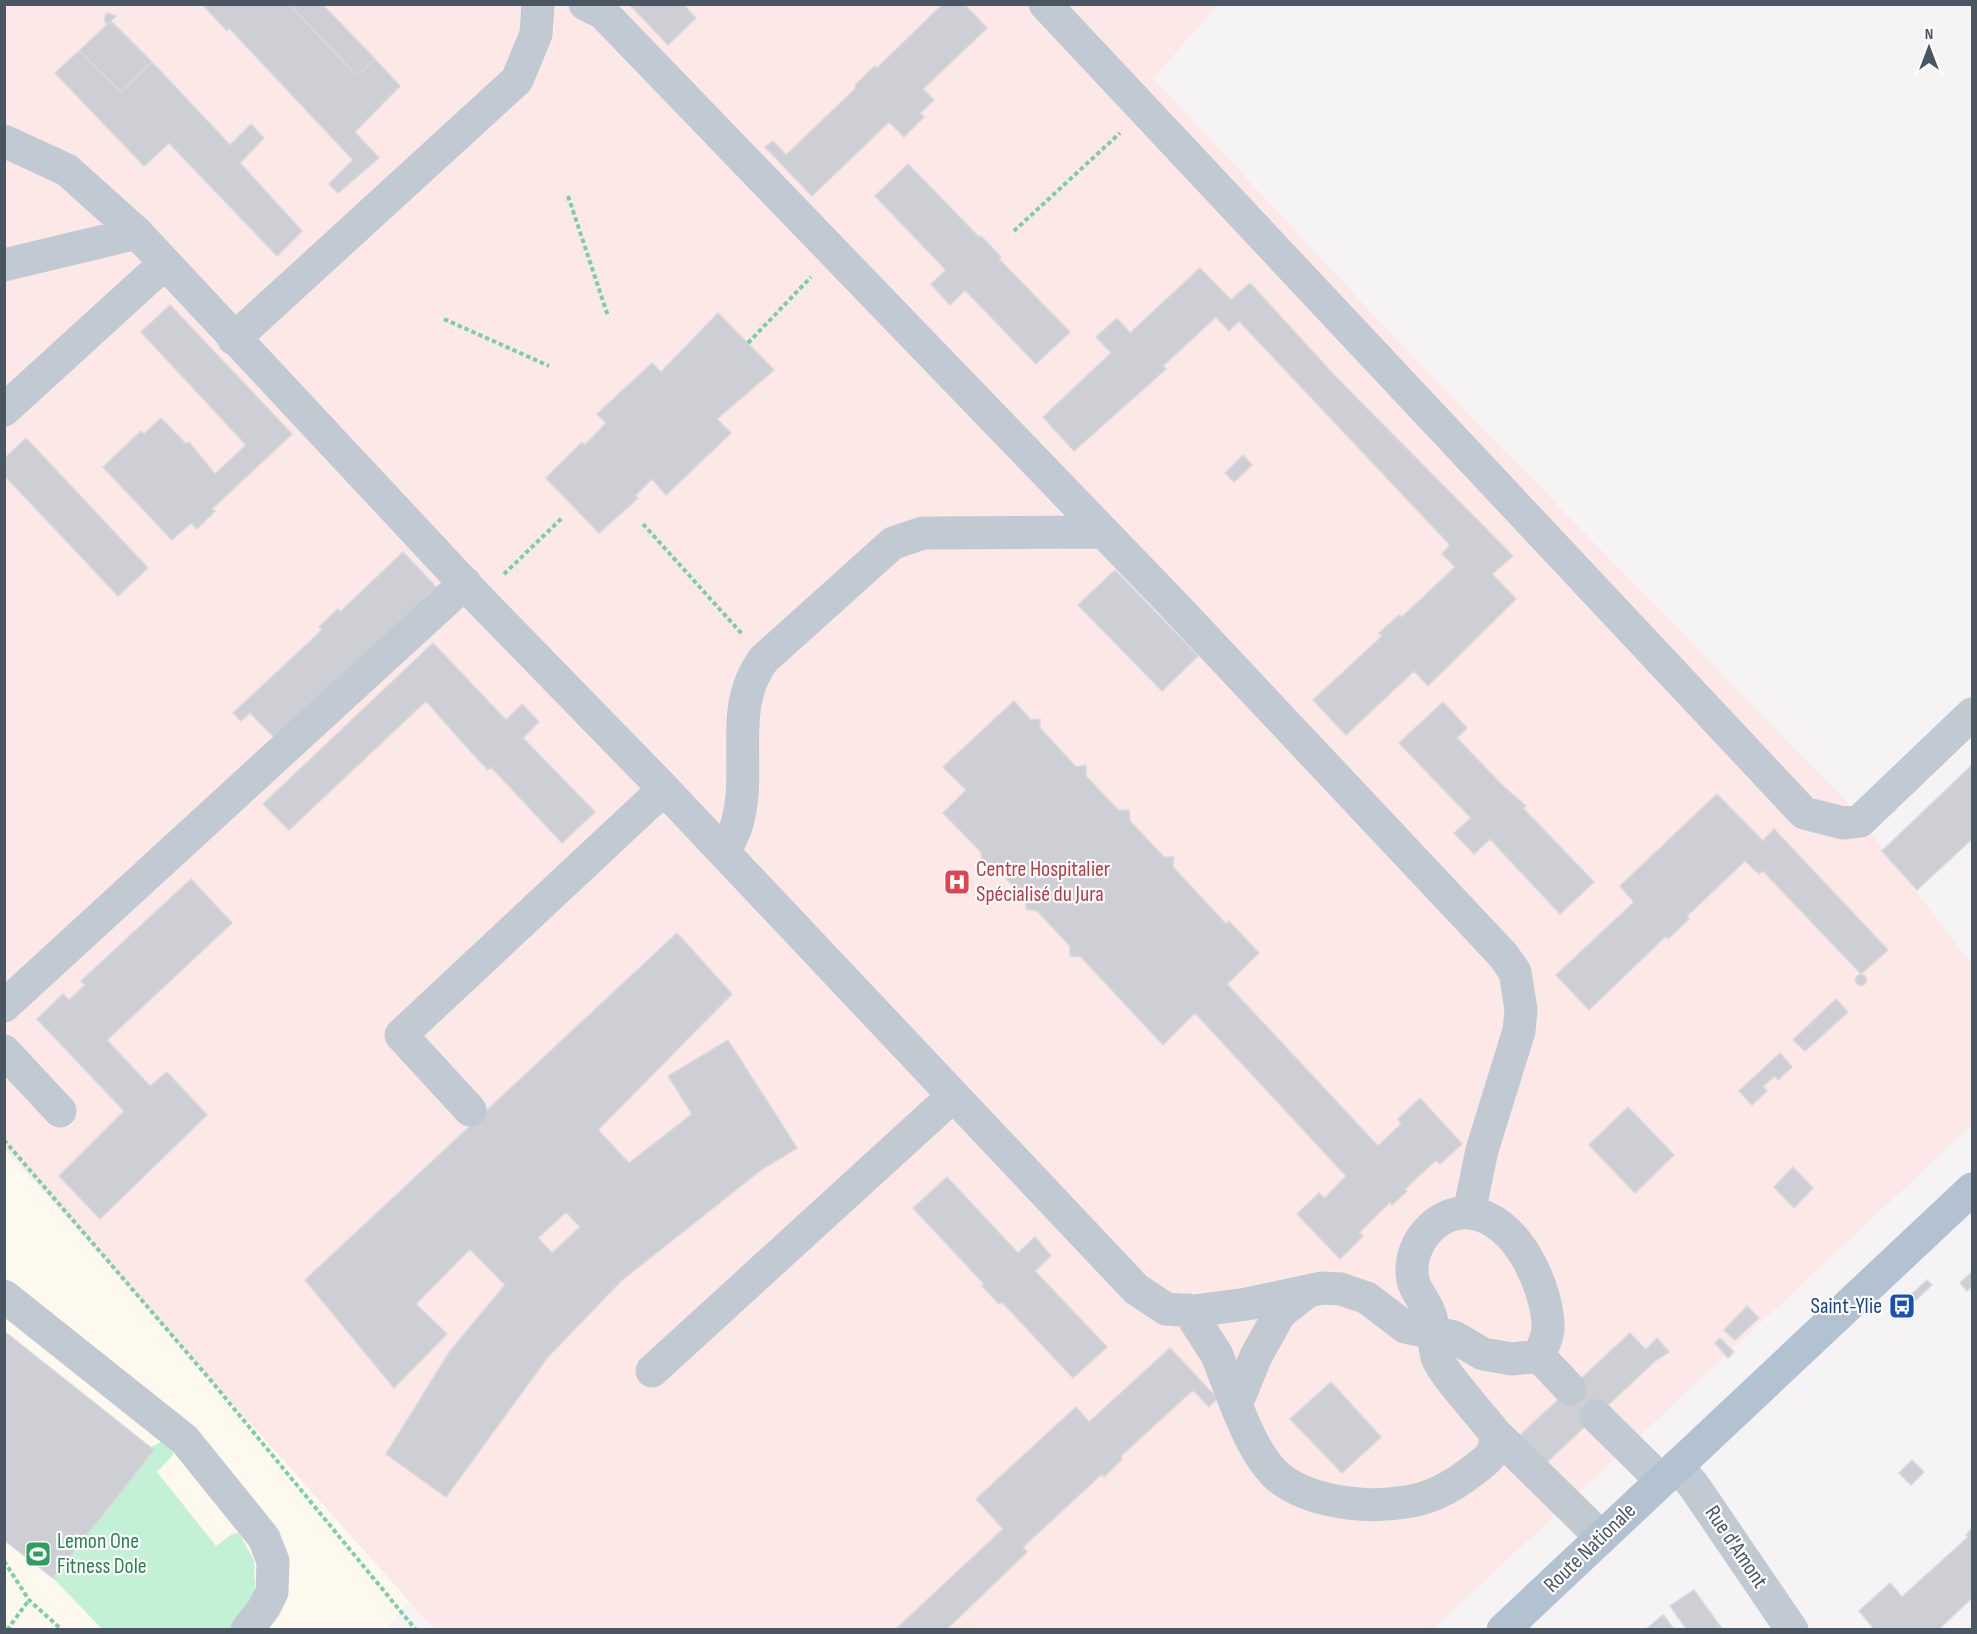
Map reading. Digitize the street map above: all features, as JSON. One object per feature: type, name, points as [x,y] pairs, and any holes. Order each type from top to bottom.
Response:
[{"type":"main road","name":"Route Nationale","points":[[1503,1629],[1972,1189]]},
{"type":"street","points":[[518,4],[526,32],[527,62]]},
{"type":"street","points":[[234,339],[517,80],[527,62],[536,34],[538,4]]},
{"type":"street","points":[[585,4],[603,13],[1103,532],[1495,946],[1515,972],[1521,1010],[1519,1031],[1482,1150],[1469,1213]]},
{"type":"street","points":[[1046,4],[1804,813],[1843,823],[1860,821],[1972,714]]},
{"type":"street","points":[[4,141],[67,170],[137,233],[472,591],[724,852],[1136,1289],[1166,1309],[1188,1310],[1247,1304],[1322,1288],[1341,1289],[1367,1298],[1405,1327],[1454,1337],[1483,1354],[1512,1359],[1539,1356]]},
{"type":"street","points":[[4,265],[137,233]]},
{"type":"street","points":[[4,411],[164,264]]},
{"type":"street","points":[[724,852],[736,826],[741,788],[743,704],[752,675],[764,659],[893,543],[923,533],[1103,532]]},
{"type":"street","points":[[4,1006],[472,591]]},
{"type":"street","points":[[470,1110],[401,1035],[664,789]]},
{"type":"street","points":[[4,1051],[60,1112]]},
{"type":"street","points":[[652,1371],[953,1096]]},
{"type":"street","points":[[1539,1356],[1548,1332],[1546,1310],[1527,1257],[1510,1234],[1482,1217],[1469,1213],[1445,1219],[1427,1230],[1416,1245],[1412,1264],[1413,1281],[1430,1314],[1438,1359],[1496,1433],[1601,1537]]},
{"type":"street","points":[[1236,1405],[1256,1356],[1280,1314],[1307,1292]]},
{"type":"street","points":[[4,1296],[185,1440],[264,1538],[273,1561],[272,1592],[264,1608],[248,1629]]},
{"type":"street","points":[[1188,1310],[1217,1355],[1251,1441],[1275,1473],[1303,1492],[1344,1503],[1405,1502],[1442,1491],[1493,1455],[1497,1445],[1496,1433]]},
{"type":"street","points":[[1539,1356],[1570,1389]]},
{"type":"street","name":"Rue d'Amont","points":[[1596,1416],[1669,1473],[1694,1486],[1792,1629]]},
{"type":"path","points":[[1014,231],[1144,110]]},
{"type":"path","points":[[568,196],[608,316]]},
{"type":"path","points":[[748,343],[834,254]]},
{"type":"path","points":[[444,319],[549,366]]},
{"type":"path","points":[[472,591],[562,518]]},
{"type":"path","points":[[643,524],[764,659]]},
{"type":"path","points":[[4,1140],[213,1383],[416,1629]]},
{"type":"path","points":[[4,1561],[29,1600],[62,1629]]},
{"type":"path","points":[[7,1629],[29,1600]]},
{"type":"shaded area","name":"Centre Hospitalier Spécialisé du Jura","points":[[4,5],[1218,5],[1153,78],[1409,353],[1845,800],[1972,964],[1972,1125],[1433,1629],[434,1629],[5,1148]]},
{"type":"shaded area","points":[[4,1148],[409,1600],[386,1629],[5,1629]]},
{"type":"green space","points":[[163,1441],[174,1454],[157,1472],[216,1546],[232,1534],[239,1533],[254,1560],[254,1593],[231,1629],[103,1630],[53,1578],[154,1450],[151,1447]]},
{"type":"building","points":[[202,4],[289,4],[357,76],[375,59],[400,86],[355,132],[379,158],[338,193],[329,184],[353,160],[229,28],[227,31]]},
{"type":"building","points":[[289,4],[322,4],[375,59],[357,76]]},
{"type":"building","points":[[629,4],[683,4],[696,18],[668,45]]},
{"type":"building","points":[[943,4],[964,4],[987,28],[923,89],[934,100],[920,113],[924,117],[904,137],[889,122],[812,196],[765,147],[773,141],[786,155],[856,88],[855,85],[875,66],[877,68]]},
{"type":"building","points":[[107,13],[116,16],[107,25],[104,19]]},
{"type":"building","points":[[111,21],[152,62],[121,92],[79,51]]},
{"type":"building","points":[[79,51],[121,92],[152,62],[230,145],[251,124],[264,138],[240,163],[302,231],[277,256],[169,143],[144,166],[55,73]]},
{"type":"building","points":[[908,164],[979,237],[981,236],[1001,257],[999,259],[1070,332],[1036,364],[965,290],[950,305],[931,284],[946,270],[875,196]]},
{"type":"building","points":[[1200,268],[1231,300],[1250,283],[1334,375],[1513,556],[1492,574],[1516,599],[1428,686],[1414,671],[1346,735],[1313,700],[1382,636],[1379,633],[1399,615],[1402,617],[1455,567],[1442,554],[1450,545],[1239,321],[1229,331],[1216,317],[1163,366],[1166,369],[1074,451],[1043,417],[1111,353],[1096,337],[1117,318],[1130,333]]},
{"type":"building","points":[[170,305],[292,434],[212,509],[215,511],[197,529],[191,523],[172,540],[103,467],[141,431],[144,434],[161,418],[186,444],[189,442],[215,474],[246,445],[141,332]]},
{"type":"building","points":[[718,313],[774,370],[717,419],[731,433],[666,495],[652,479],[635,496],[638,498],[599,533],[546,478],[582,442],[585,445],[606,423],[597,414],[652,363],[661,372]]},
{"type":"building","points":[[26,438],[148,568],[118,596],[4,475],[4,459]]},
{"type":"building","points":[[1243,455],[1252,465],[1234,482],[1225,473]]},
{"type":"building","points":[[403,552],[436,587],[275,738],[250,713],[241,721],[233,713],[322,630],[319,627],[338,609],[340,612]]},
{"type":"building","points":[[1115,570],[1198,656],[1162,691],[1078,605]]},
{"type":"building","points":[[433,643],[506,720],[522,704],[539,722],[523,738],[595,812],[562,843],[491,767],[488,770],[426,701],[289,830],[263,804]]},
{"type":"building","points":[[1014,701],[1031,720],[1040,719],[1040,728],[1076,767],[1086,765],[1086,776],[1118,810],[1129,810],[1130,821],[1164,857],[1174,857],[1173,867],[1226,924],[1229,921],[1259,953],[1227,984],[1378,1146],[1401,1124],[1398,1119],[1420,1098],[1462,1144],[1440,1164],[1436,1160],[1405,1189],[1407,1191],[1392,1205],[1390,1202],[1359,1233],[1363,1236],[1340,1259],[1297,1214],[1319,1193],[1325,1198],[1346,1176],[1195,1013],[1163,1045],[1081,957],[1070,956],[1070,946],[1037,911],[1026,909],[1026,899],[992,864],[982,864],[981,852],[943,813],[966,790],[943,767]]},
{"type":"building","points":[[1443,702],[1467,728],[1457,738],[1503,786],[1526,806],[1523,808],[1594,882],[1560,914],[1490,839],[1474,854],[1454,833],[1471,818],[1399,743]]},
{"type":"building","points":[[1972,765],[1972,839],[1917,890],[1882,851]]},
{"type":"building","points":[[1717,794],[1763,841],[1774,829],[1888,950],[1861,974],[1763,871],[1759,874],[1745,861],[1687,916],[1689,919],[1668,939],[1666,936],[1589,1010],[1556,975],[1634,902],[1620,886]]},
{"type":"building","points":[[191,879],[232,923],[107,1040],[150,1086],[167,1072],[207,1115],[100,1219],[59,1176],[124,1111],[37,1019],[63,994],[69,1000],[85,985],[81,981]]},
{"type":"building","points":[[677,933],[732,994],[598,1130],[629,1163],[692,1114],[668,1076],[728,1040],[797,1148],[761,1170],[621,1281],[547,1358],[446,1497],[386,1454],[450,1351],[505,1285],[470,1249],[416,1304],[447,1334],[394,1388],[305,1280]],"holes":[[[566,1212],[580,1227],[552,1253],[538,1238]]]},
{"type":"building","points":[[1861,974],[1867,980],[1861,986],[1855,980]]},
{"type":"building","points":[[1836,999],[1848,1012],[1805,1051],[1793,1040]]},
{"type":"building","points":[[1780,1053],[1792,1067],[1778,1080],[1775,1076],[1763,1086],[1767,1091],[1752,1105],[1739,1091]]},
{"type":"building","points":[[1628,1107],[1674,1155],[1635,1193],[1589,1145]]},
{"type":"building","points":[[1793,1167],[1813,1188],[1794,1208],[1774,1187]]},
{"type":"building","points":[[947,1177],[1018,1253],[1035,1237],[1051,1256],[1035,1271],[1107,1347],[1073,1378],[1002,1302],[999,1304],[982,1286],[984,1284],[913,1208]]},
{"type":"building","points":[[1972,1272],[1972,1286],[1967,1291],[1960,1283]]},
{"type":"building","points":[[1927,1280],[1932,1285],[1916,1300],[1911,1295]]},
{"type":"building","points":[[1747,1306],[1759,1318],[1735,1340],[1724,1330]]},
{"type":"building","points":[[4,1331],[154,1450],[53,1578],[4,1540]]},
{"type":"building","points":[[1630,1333],[1646,1350],[1657,1338],[1669,1352],[1654,1362],[1545,1464],[1519,1436]]},
{"type":"building","points":[[1720,1338],[1734,1352],[1728,1358],[1715,1343]]},
{"type":"building","points":[[1170,1348],[1217,1398],[1209,1407],[1193,1390],[1121,1456],[1122,1459],[1104,1477],[1102,1474],[1023,1547],[1027,1552],[946,1630],[895,1630],[1003,1529],[976,1499],[1076,1407],[1089,1422]]},
{"type":"building","points":[[1331,1382],[1381,1437],[1342,1473],[1290,1419]]},
{"type":"building","points":[[1912,1460],[1924,1472],[1911,1485],[1899,1473]]},
{"type":"building","points":[[1972,1528],[1972,1598],[1938,1630],[1875,1630],[1859,1611],[1890,1583],[1902,1597],[1968,1537],[1966,1535]]},
{"type":"building","points":[[1694,1590],[1723,1630],[1687,1630],[1670,1606]]},
{"type":"building","points":[[1663,1615],[1675,1630],[1645,1630]]},
{"type":"place","name":"Centre Hospitalier Spécialisé du Jura","points":[[957,882]]},
{"type":"place","name":"Saint-Ylie","points":[[1902,1306]]},
{"type":"place","name":"Lemon One Fitness Dole","points":[[38,1554]]}]
